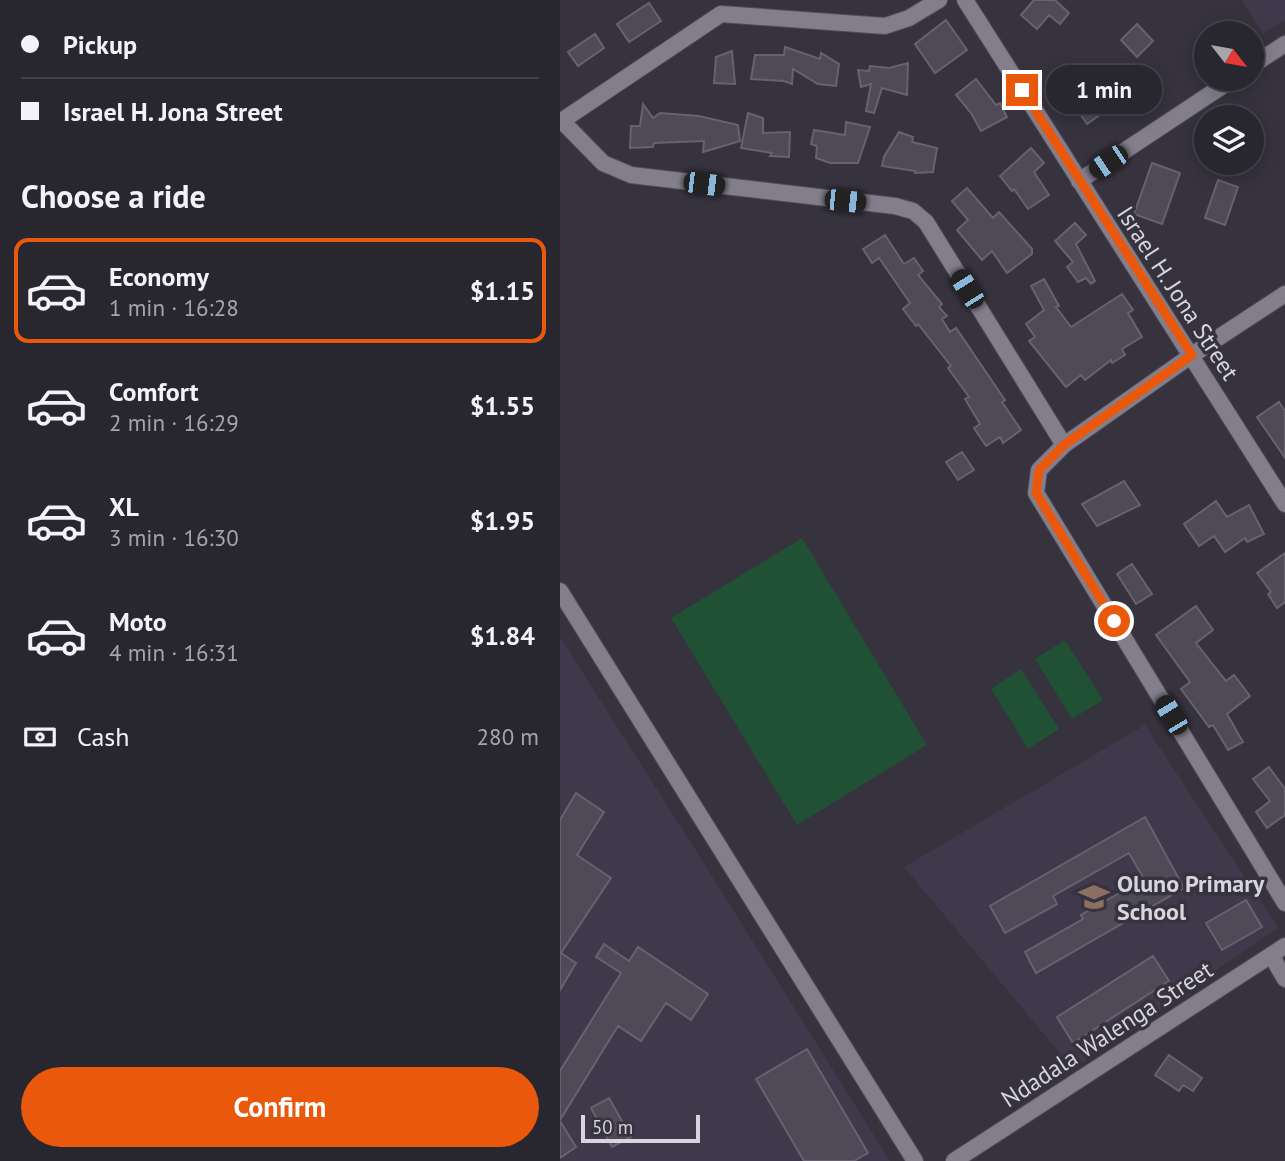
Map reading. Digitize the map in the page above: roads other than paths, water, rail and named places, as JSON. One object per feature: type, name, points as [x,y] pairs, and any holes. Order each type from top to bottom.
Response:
[{"type":"street","points":[[712,0],[721,14]]},
{"type":"street","points":[[939,0],[909,18],[885,26],[721,14],[561,121],[603,163],[631,174],[895,206],[913,211],[926,222],[1064,445]]},
{"type":"street","name":"Israel H. Jona Street","points":[[965,0],[1285,504]]},
{"type":"street","points":[[1264,58],[1285,44]]},
{"type":"street","points":[[1079,181],[1215,91]]},
{"type":"street","points":[[1285,293],[1064,445],[1039,470],[1036,493],[1285,903]]},
{"type":"street","points":[[560,591],[915,1161]]},
{"type":"street","name":"Ndadala Walenga Street","points":[[954,1161],[1285,946]]},
{"type":"street","points":[[1271,956],[1285,979]]},
{"type":"place","name":"Oluno Primary School","points":[[1094,897]]}]
